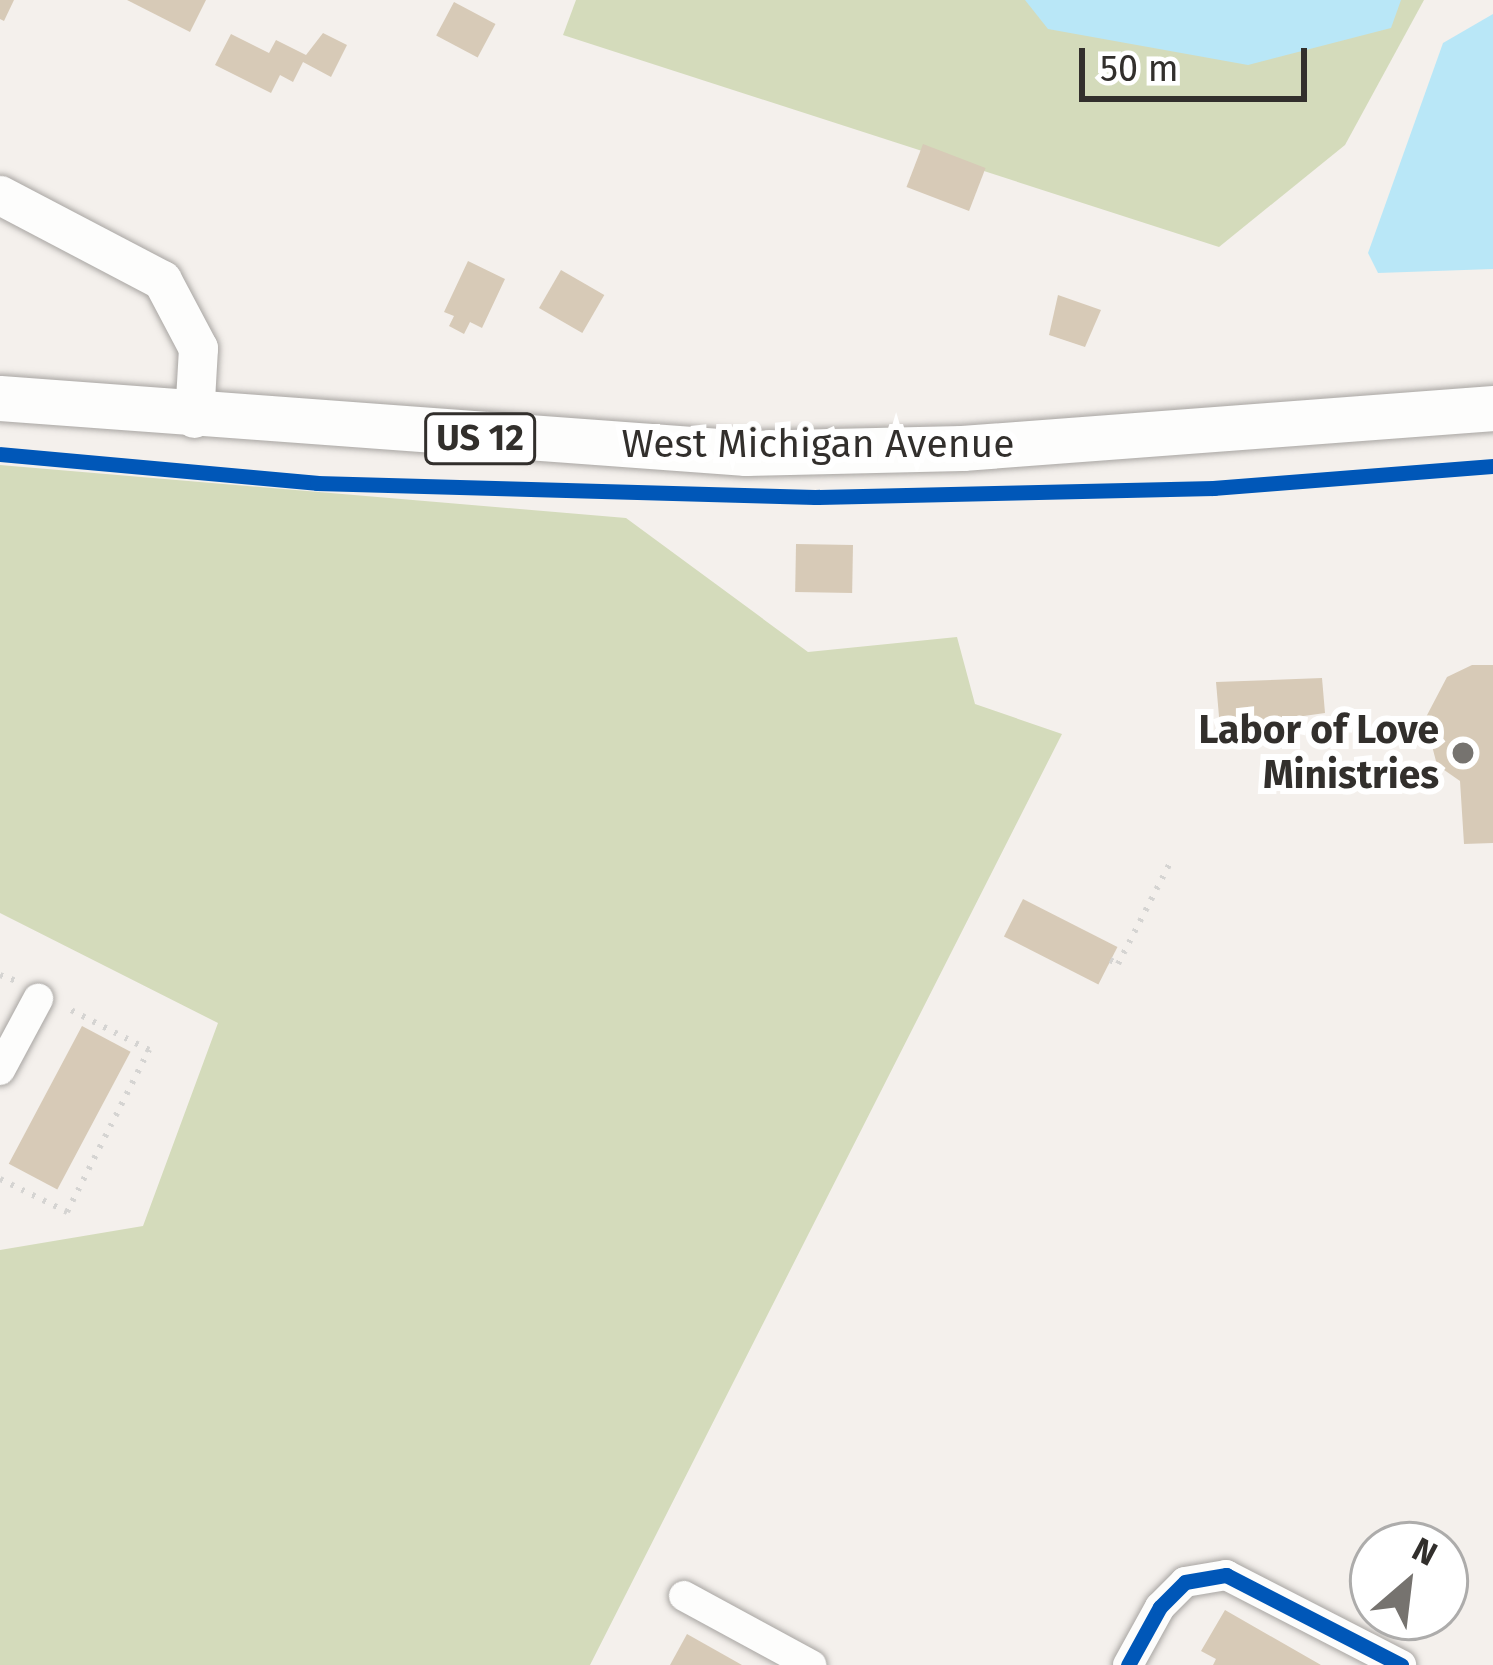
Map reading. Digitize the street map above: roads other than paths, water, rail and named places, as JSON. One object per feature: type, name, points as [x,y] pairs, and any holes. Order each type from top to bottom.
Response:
[{"type":"highway","name":"West Michigan Avenue","points":[[0,398],[194,418],[746,453],[962,448],[1493,408]]},
{"type":"main road","points":[[0,195],[162,280],[198,348],[194,418]]},
{"type":"street","points":[[0,1070],[45,1000]]},
{"type":"street","points":[[1128,1665],[1160,1607],[1185,1582],[1226,1574],[1401,1665]]},
{"type":"street","points":[[684,1596],[811,1665]]},
{"type":"water","points":[[1025,0],[1401,0],[1391,28],[1248,65],[1048,29]]},
{"type":"water","points":[[1493,14],[1493,269],[1378,273],[1368,253],[1443,43]]},
{"type":"place","name":"Labor of Love Ministries","points":[[1463,753]]}]
